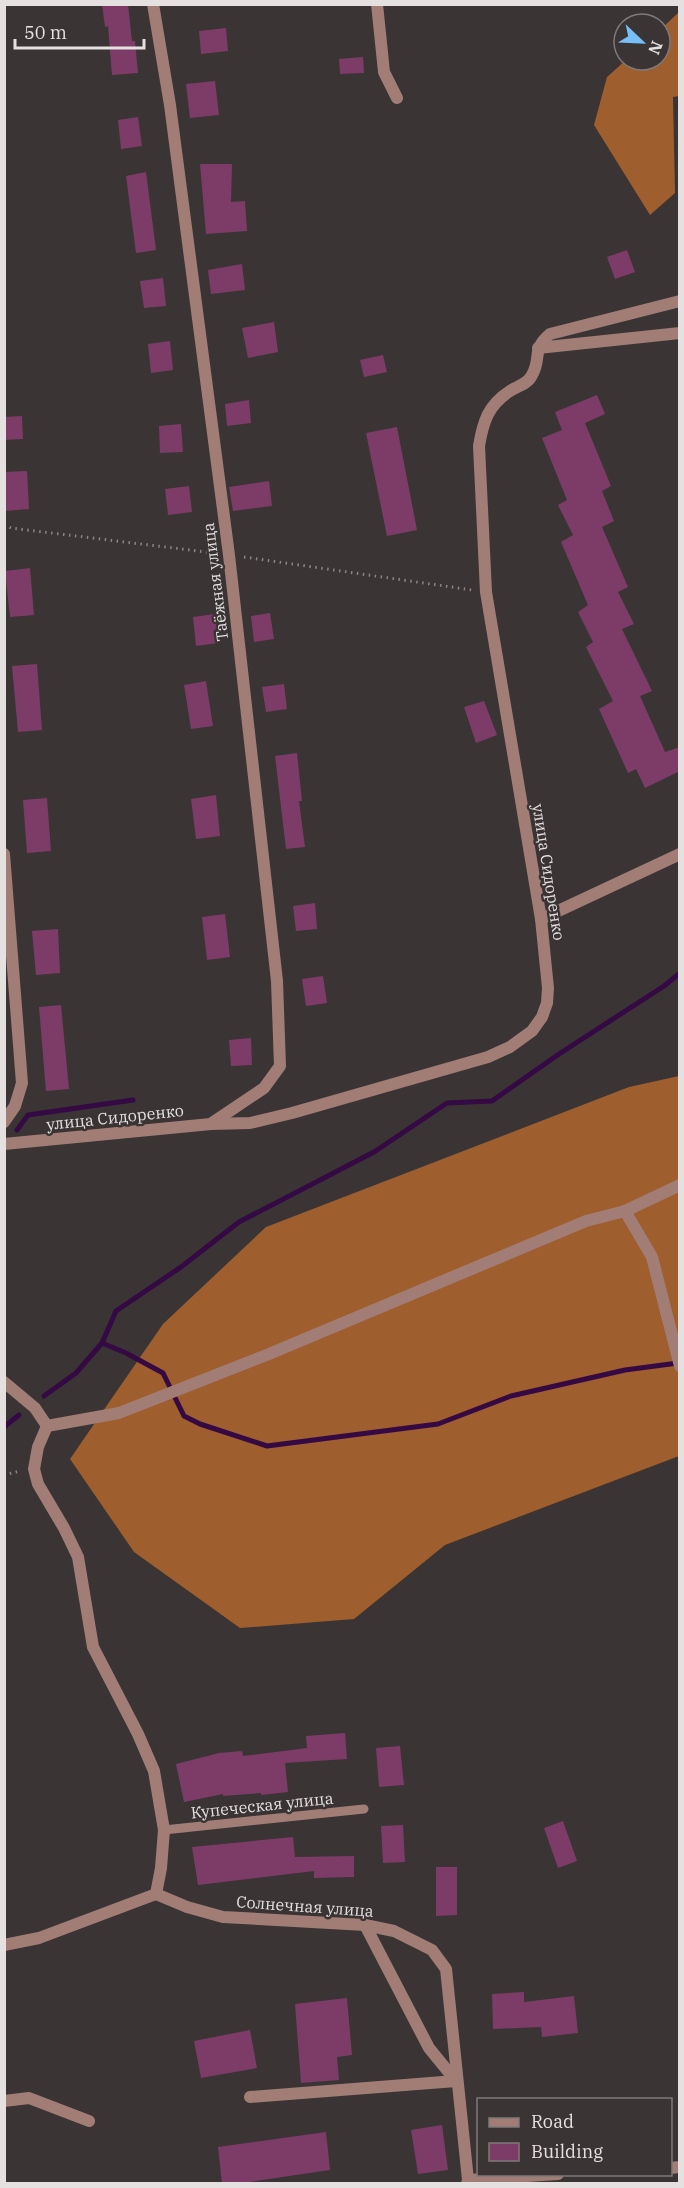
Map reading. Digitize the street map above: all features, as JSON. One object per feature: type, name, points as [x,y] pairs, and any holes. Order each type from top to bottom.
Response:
[{"type":"street","name":"Таёжная улица","points":[[153,4],[171,117],[228,543],[277,981],[280,1066],[264,1088],[211,1124]]},
{"type":"street","points":[[377,4],[384,72],[398,98]]},
{"type":"street","points":[[538,348],[550,334],[680,301]]},
{"type":"street","points":[[538,348],[680,333]]},
{"type":"street","name":"улица Сидоренко","points":[[4,1144],[211,1124],[249,1123],[292,1113],[488,1057],[510,1047],[532,1031],[542,1017],[547,1003],[548,987],[541,919],[486,592],[479,446],[483,424],[489,410],[503,396],[527,382],[535,368],[538,348]]},
{"type":"street","points":[[4,854],[22,1083],[15,1106],[4,1122]]},
{"type":"street","points":[[541,919],[680,854]]},
{"type":"street","points":[[47,1426],[119,1413],[280,1350],[586,1221],[625,1211],[680,1185]]},
{"type":"street","points":[[625,1211],[652,1257],[680,1366]]},
{"type":"street","points":[[7,1388],[34,1408],[47,1426]]},
{"type":"street","points":[[4,1945],[39,1938],[156,1894],[161,1868],[164,1830],[154,1771],[138,1734],[93,1647],[78,1557],[38,1484],[34,1469],[38,1448],[47,1426]]},
{"type":"street","name":"Солнечная улица","points":[[156,1894],[186,1907],[223,1917],[365,1925],[394,1931],[432,1950],[446,1969],[468,2182]]},
{"type":"street","points":[[365,1925],[429,2048],[456,2080]]},
{"type":"street","points":[[250,2097],[456,2080]]},
{"type":"street","points":[[4,2101],[29,2098],[89,2121]]},
{"type":"street","points":[[468,2182],[545,2176]]},
{"type":"lane","name":"Купеческая улица","points":[[164,1830],[364,1809]]},
{"type":"shaded area","points":[[679,12],[679,96],[673,97],[675,193],[650,215],[594,125],[607,77],[613,72],[672,72],[672,19]]},
{"type":"shaded area","points":[[679,1076],[679,1456],[445,1545],[354,1619],[240,1628],[134,1552],[70,1459],[163,1324],[266,1227],[629,1087]]},
{"type":"building","points":[[102,4],[128,4],[138,73],[112,75],[108,26],[105,27]]},
{"type":"building","points":[[226,28],[228,51],[201,54],[199,31]]},
{"type":"building","points":[[363,57],[364,73],[340,74],[339,59]]},
{"type":"building","points":[[215,81],[219,115],[190,118],[186,84]]},
{"type":"building","points":[[138,117],[142,146],[121,149],[118,120]]},
{"type":"building","points":[[200,164],[232,164],[231,202],[245,201],[247,231],[206,234]]},
{"type":"building","points":[[146,172],[156,250],[136,253],[126,176]]},
{"type":"building","points":[[627,250],[635,272],[615,279],[607,257]]},
{"type":"building","points":[[242,264],[245,290],[211,294],[208,270]]},
{"type":"building","points":[[163,278],[166,306],[144,308],[140,281]]},
{"type":"building","points":[[274,322],[278,352],[248,358],[242,328]]},
{"type":"building","points":[[170,341],[173,370],[151,373],[148,344]]},
{"type":"building","points":[[383,355],[387,372],[364,377],[360,360]]},
{"type":"building","points":[[597,395],[605,414],[585,423],[611,486],[602,491],[614,521],[602,527],[628,587],[618,592],[634,624],[622,629],[652,691],[640,696],[665,752],[680,747],[680,771],[645,788],[636,769],[628,773],[599,709],[613,701],[586,647],[593,642],[578,612],[588,605],[561,542],[573,535],[558,505],[567,500],[542,438],[562,430],[555,412]]},
{"type":"building","points":[[249,400],[251,423],[227,426],[225,404]]},
{"type":"building","points":[[22,416],[23,439],[4,440],[4,417]]},
{"type":"building","points":[[181,424],[183,452],[160,453],[159,426]]},
{"type":"building","points":[[397,427],[417,530],[387,536],[366,433]]},
{"type":"building","points":[[27,471],[29,509],[4,511],[4,472]]},
{"type":"building","points":[[269,481],[272,506],[233,511],[229,487]]},
{"type":"building","points":[[189,486],[192,512],[168,515],[165,489]]},
{"type":"building","points":[[30,568],[34,615],[10,617],[5,571]]},
{"type":"building","points":[[270,613],[274,639],[254,642],[251,616]]},
{"type":"building","points":[[215,614],[218,643],[196,646],[193,617]]},
{"type":"building","points":[[37,664],[42,730],[18,732],[12,666]]},
{"type":"building","points":[[206,681],[213,726],[191,729],[184,685]]},
{"type":"building","points":[[284,684],[287,709],[266,712],[262,687]]},
{"type":"building","points":[[484,701],[497,735],[476,743],[464,707]]},
{"type":"building","points":[[297,753],[302,801],[299,801],[305,847],[286,849],[275,756]]},
{"type":"building","points":[[216,795],[220,836],[196,839],[191,799]]},
{"type":"building","points":[[47,798],[51,851],[27,853],[23,800]]},
{"type":"building","points":[[315,903],[317,929],[296,931],[293,906]]},
{"type":"building","points":[[225,914],[230,957],[207,960],[202,917]]},
{"type":"building","points":[[58,929],[60,973],[36,975],[32,931]]},
{"type":"building","points":[[323,976],[327,1003],[306,1006],[302,979]]},
{"type":"building","points":[[61,1005],[69,1089],[46,1091],[39,1007]]},
{"type":"building","points":[[251,1038],[252,1065],[231,1066],[229,1040]]},
{"type":"building","points":[[345,1733],[347,1759],[285,1763],[288,1792],[261,1795],[261,1793],[223,1796],[223,1794],[184,1802],[176,1764],[219,1753],[242,1751],[243,1756],[307,1748],[306,1736]]},
{"type":"building","points":[[400,1746],[404,1785],[379,1787],[376,1748]]},
{"type":"building","points":[[563,1821],[577,1861],[558,1868],[544,1828]]},
{"type":"building","points":[[403,1825],[405,1862],[383,1863],[381,1826]]},
{"type":"building","points":[[293,1837],[295,1857],[354,1856],[354,1877],[314,1878],[314,1871],[198,1885],[192,1847]]},
{"type":"building","points":[[436,1867],[457,1867],[457,1915],[436,1916]]},
{"type":"building","points":[[524,1992],[524,2002],[574,1996],[578,2033],[542,2037],[541,2027],[493,2029],[492,1994]]},
{"type":"building","points":[[347,1998],[352,2055],[337,2057],[339,2080],[301,2083],[295,2004]]},
{"type":"building","points":[[250,2030],[257,2068],[201,2078],[194,2041]]},
{"type":"building","points":[[442,2125],[448,2170],[418,2174],[411,2130]]},
{"type":"building","points":[[326,2132],[330,2170],[222,2184],[218,2147]]},
{"type":"waterway","points":[[44,1396],[76,1373],[102,1343],[116,1311],[181,1267],[239,1222],[374,1152],[447,1103],[492,1101],[680,973]]},
{"type":"waterway","points":[[17,1130],[28,1115],[133,1100]]},
{"type":"waterway","points":[[102,1343],[163,1373],[184,1416],[200,1424],[267,1446],[438,1424],[511,1396],[625,1370],[678,1363]]},
{"type":"waterway","points":[[4,1427],[19,1415]]}]
